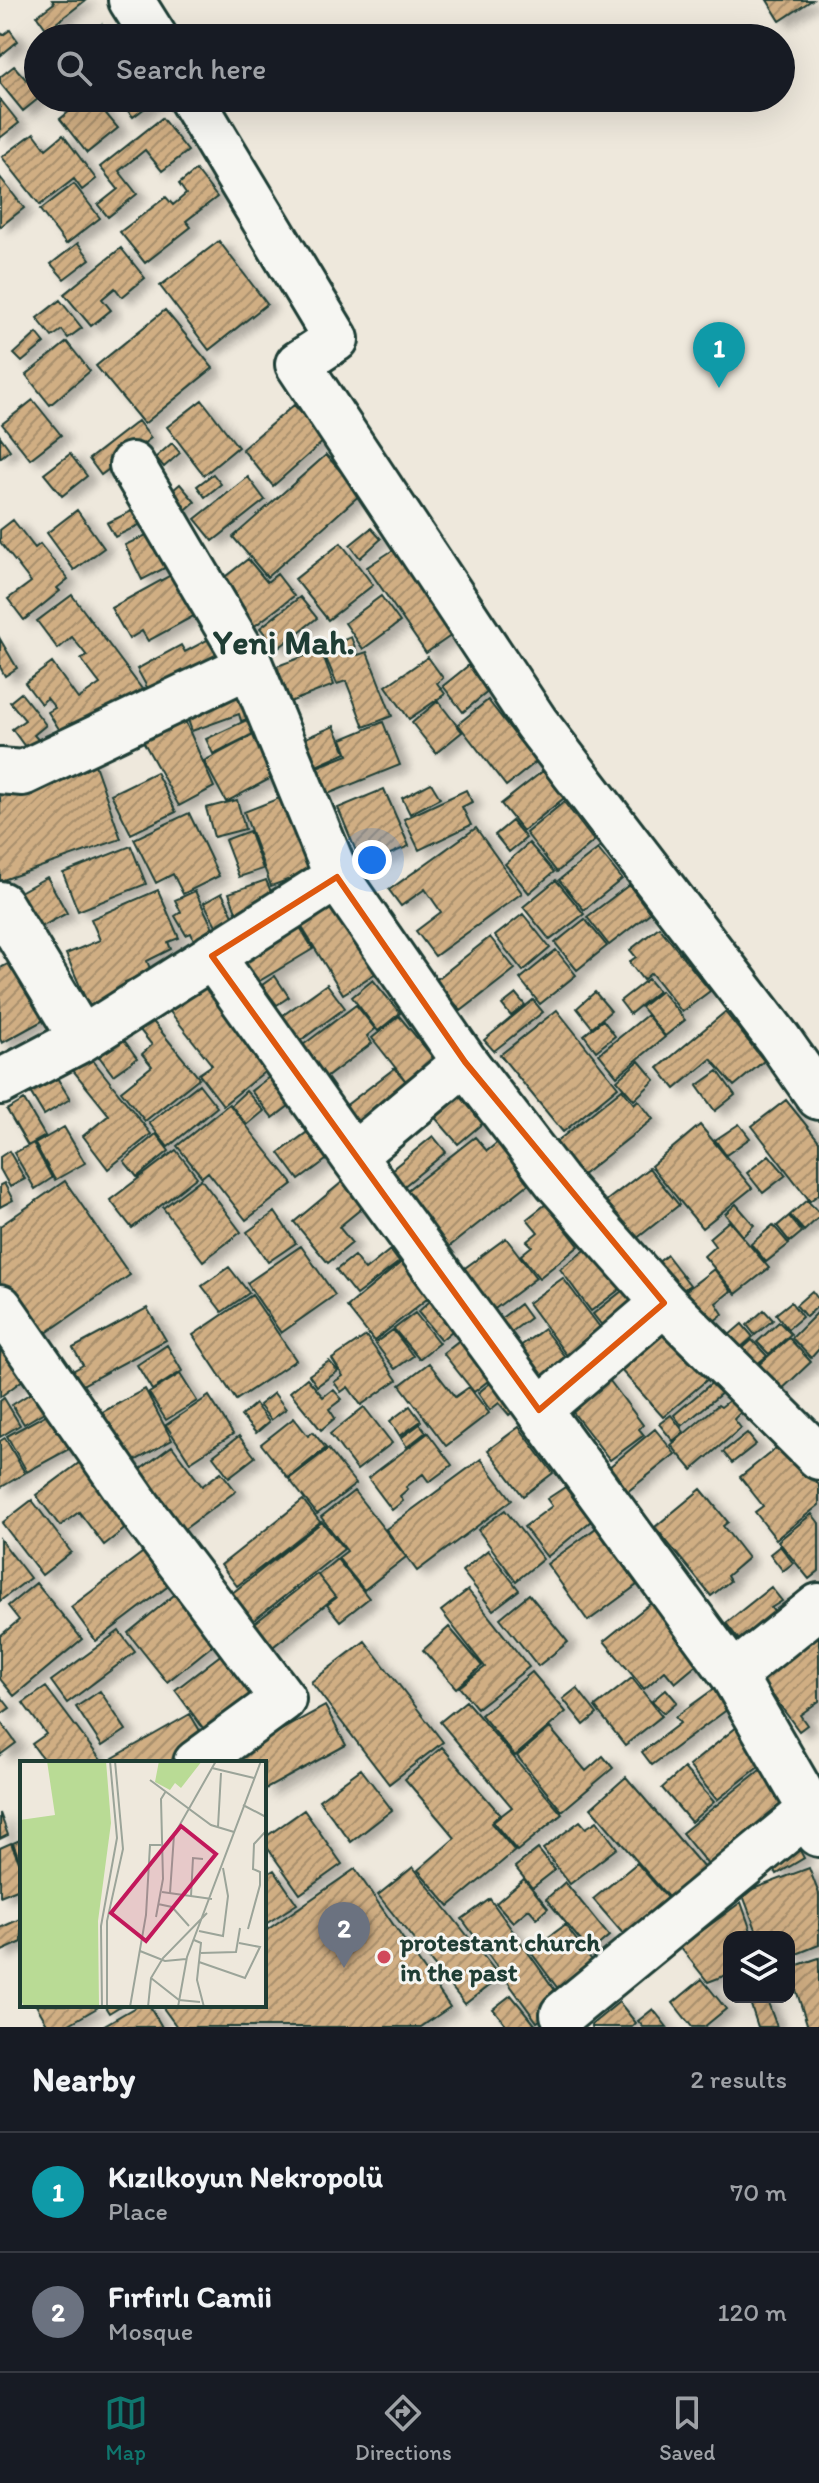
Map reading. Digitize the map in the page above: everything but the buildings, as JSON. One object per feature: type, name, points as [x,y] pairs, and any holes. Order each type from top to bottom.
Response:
[{"type":"street","points":[[131,0],[146,24]]},
{"type":"street","points":[[199,112],[336,339],[298,364],[536,723],[779,1040],[819,1097]]},
{"type":"street","points":[[132,465],[250,665],[337,877],[465,1062],[557,1182],[664,1303],[819,1457]]},
{"type":"street","points":[[0,771],[23,773],[250,665]]},
{"type":"street","points":[[0,1082],[82,1039],[337,877]]},
{"type":"street","points":[[0,904],[82,1039]]},
{"type":"street","points":[[212,956],[353,1156],[733,1675],[815,1822],[563,2014]]},
{"type":"street","points":[[353,1156],[465,1062]]},
{"type":"street","points":[[539,1410],[664,1303]]},
{"type":"street","points":[[0,1307],[147,1519],[283,1699],[199,1761]]},
{"type":"street","points":[[733,1675],[819,1606]]},
{"type":"highlighted area","points":[[337,877],[465,1062],[664,1303],[539,1410],[212,956]]},
{"type":"place","name":"Kızılkoyun Nekropolü","points":[[719,388]]},
{"type":"place","name":"protestant church in the past","points":[[384,1957]]},
{"type":"place","name":"Fırfırlı Camii","points":[[344,1968]]},
{"type":"district","name":"Yeni Mah.","points":[[284,642]]}]
